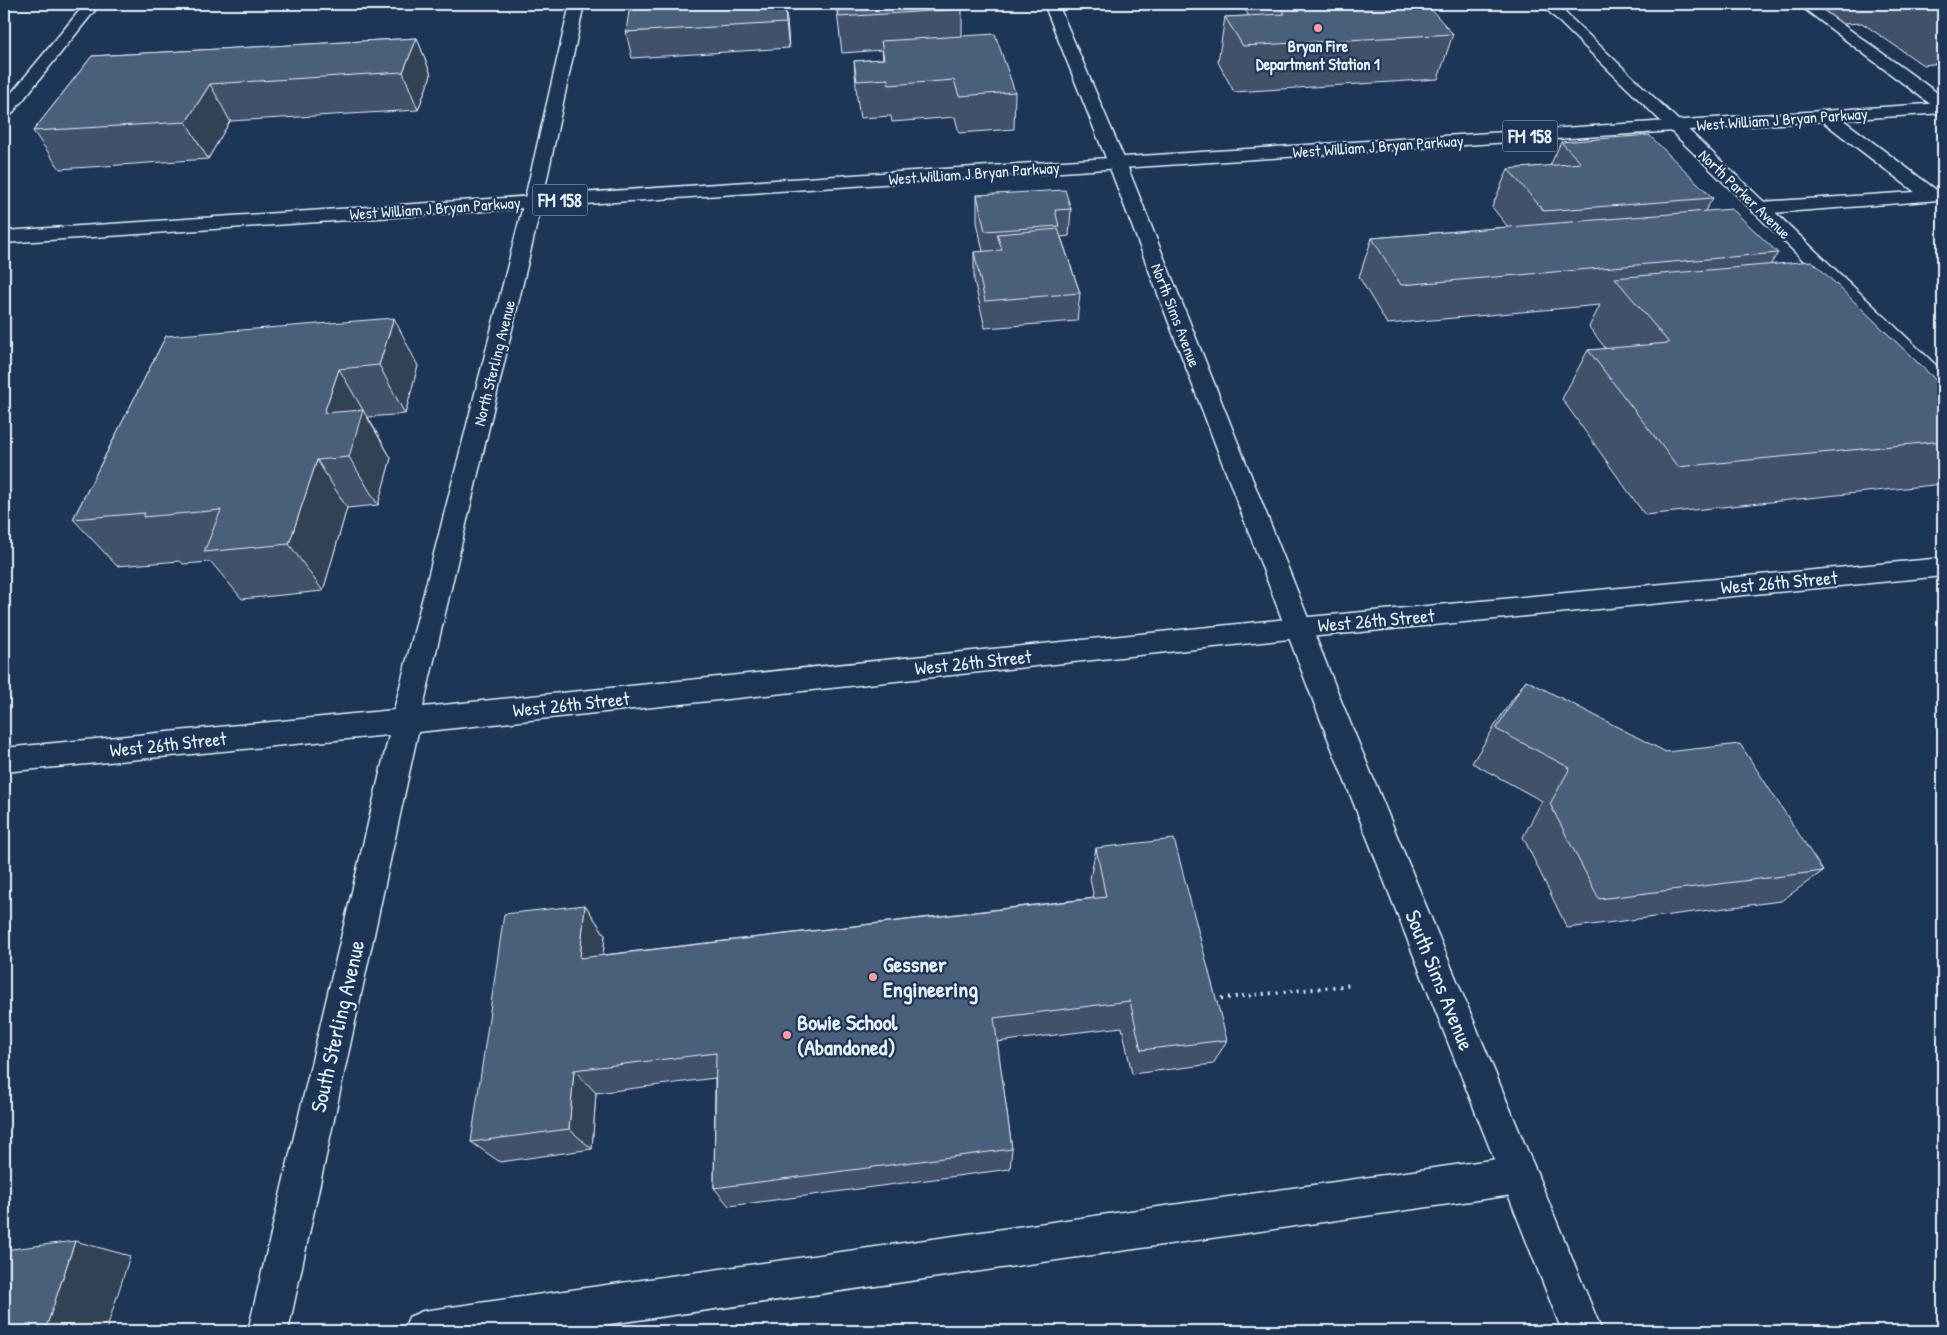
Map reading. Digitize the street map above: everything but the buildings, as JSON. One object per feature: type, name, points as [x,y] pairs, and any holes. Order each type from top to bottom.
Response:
[{"type":"street","points":[[4,112],[93,4]]},
{"type":"street","name":"North Sterling Avenue","points":[[406,721],[533,202],[577,4]]},
{"type":"street","name":"North Sims Avenue","points":[[1051,4],[1117,163],[1298,628]]},
{"type":"street","name":"North Parker Avenue","points":[[1548,4],[1943,384]]},
{"type":"street","points":[[1805,4],[1943,104]]},
{"type":"street","name":"West William J Bryan Parkway","points":[[4,237],[1943,108]]},
{"type":"street","points":[[1760,208],[1932,196],[1828,117]]},
{"type":"street","name":"West 26th Street","points":[[4,760],[406,721],[1298,628],[1943,567]]},
{"type":"street","name":"South Sims Avenue","points":[[1298,628],[1582,1331]]},
{"type":"street","name":"South Sterling Avenue","points":[[268,1331],[406,721]]},
{"type":"street","points":[[423,1331],[1519,1176]]},
{"type":"path","points":[[1206,1000],[1352,985]]},
{"type":"place","name":"Bryan Fire Department Station 1","points":[[1318,28]]},
{"type":"place","name":"Gessner Engineering","points":[[873,977]]},
{"type":"place","name":"Bowie School (Abandoned)","points":[[787,1035]]}]
